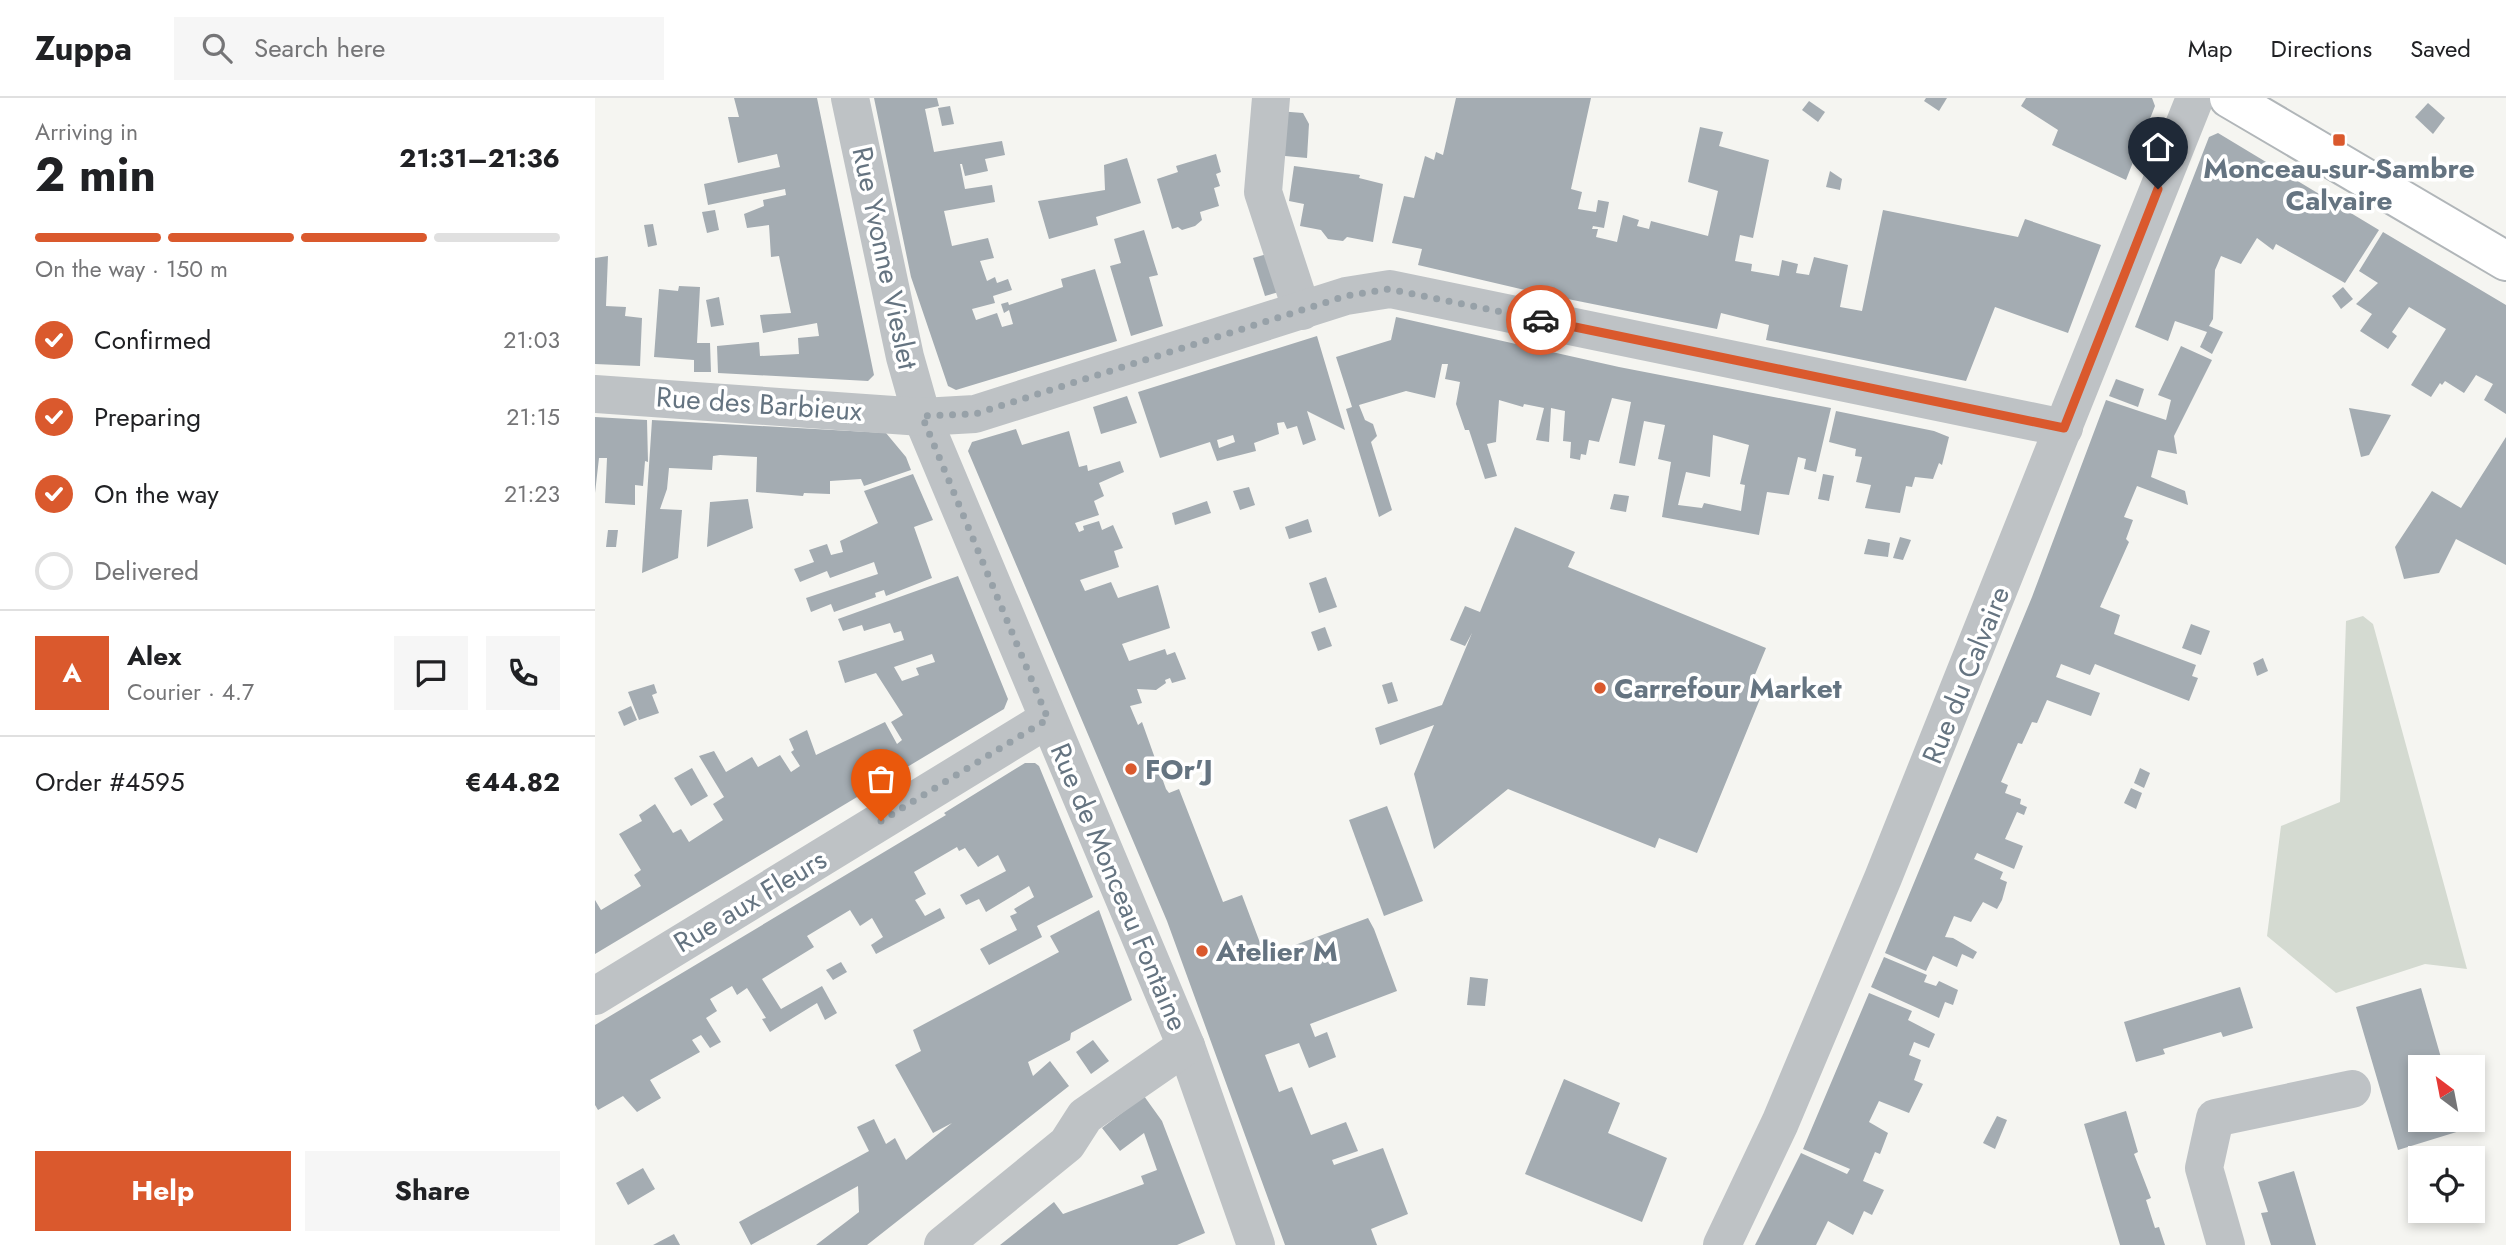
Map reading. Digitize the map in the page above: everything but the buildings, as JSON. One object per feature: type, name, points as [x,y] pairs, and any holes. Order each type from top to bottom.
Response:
[{"type":"main road","points":[[2229,98],[2506,261]]},
{"type":"street","name":"Rue Yvonne Vieslet","points":[[850,98],[905,357],[922,416]]},
{"type":"street","points":[[1271,98],[1263,192],[1302,311]]},
{"type":"street","name":"Rue du Calvaire","points":[[1722,1245],[1812,1048],[2195,98]]},
{"type":"street","name":"Rue des Barbieux","points":[[595,394],[922,416],[975,414],[1346,296],[1389,289],[2064,428]]},
{"type":"street","name":"Rue de Monceau Fontaine","points":[[922,416],[1185,1046],[1256,1245]]},
{"type":"street","name":"Rue aux Fleurs","points":[[595,996],[1048,719]]},
{"type":"street","points":[[943,1245],[1067,1144],[1085,1116],[1185,1046]]},
{"type":"street","points":[[2226,1245],[2204,1168],[2215,1118],[2352,1089]]},
{"type":"shaded area","points":[[2363,616],[2373,624],[2467,969],[2425,964],[2336,993],[2267,936],[2281,826],[2340,802],[2346,621]]},
{"type":"way so far","points":[[881,821],[1048,719],[922,416],[975,414],[1346,296],[1389,289],[1541,320]]},
{"type":"place","name":"Monceau-sur-Sambre Calvaire","points":[[2339,140]]},
{"type":"place","name":"Carrefour Market","points":[[1600,688]]},
{"type":"place","name":"FOr'J","points":[[1131,769]]},
{"type":"place","name":"Atelier M","points":[[1202,951]]},
{"type":"route","points":[[1541,320],[2064,428],[2158,189]]}]
